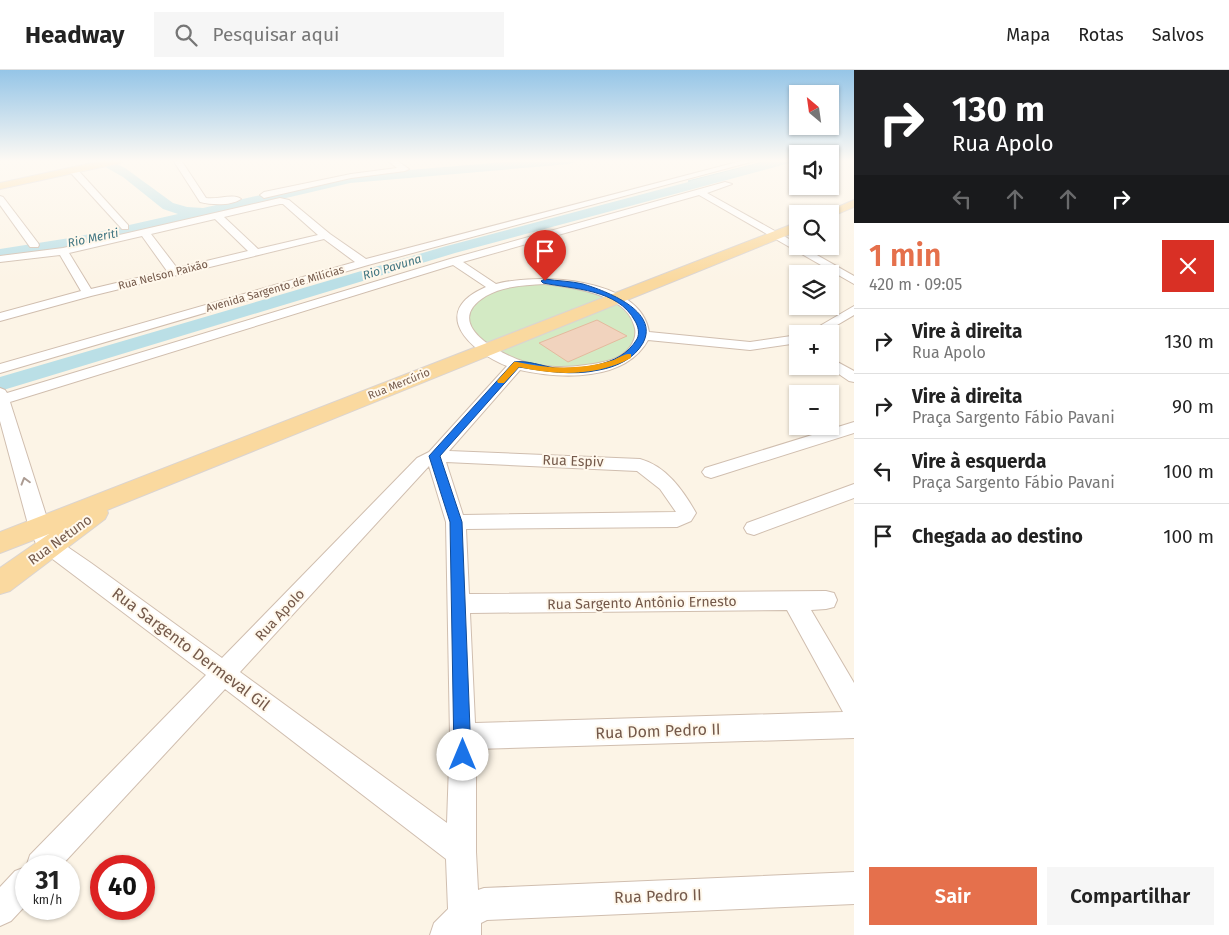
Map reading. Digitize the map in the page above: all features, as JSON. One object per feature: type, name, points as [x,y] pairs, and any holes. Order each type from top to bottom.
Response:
[{"type":"main road","points":[[839,210],[854,203]]},
{"type":"main road","points":[[839,214],[854,213]]},
{"type":"main road","name":"Rua Mercúrio","points":[[118,496],[789,230]]},
{"type":"main road","name":"Rua Netuno","points":[[0,583],[45,538],[118,496]]},
{"type":"main road","points":[[0,543],[45,538]]},
{"type":"street","points":[[1,200],[34,245]]},
{"type":"street","points":[[101,200],[125,227]]},
{"type":"street","points":[[205,200],[207,202],[221,200]]},
{"type":"street","points":[[0,259],[63,251],[278,200]]},
{"type":"street","points":[[281,200],[286,202],[326,236],[364,263]]},
{"type":"street","name":"Avenida Sargento de Milícias","points":[[0,369],[364,263],[601,200]]},
{"type":"street","name":"Avenida Sargento de Milícias","points":[[1,397],[454,261],[670,200]]},
{"type":"street","points":[[714,200],[854,281]]},
{"type":"street","points":[[216,215],[255,252]]},
{"type":"street","points":[[0,250],[34,245],[174,216]]},
{"type":"street","points":[[144,232],[174,272]]},
{"type":"street","name":"Rua Nelson Paixão","points":[[0,317],[88,293],[326,236]]},
{"type":"street","points":[[63,251],[88,293]]},
{"type":"street","points":[[454,261],[495,288]]},
{"type":"street","points":[[527,282],[563,283],[598,291],[614,298],[636,315],[643,335],[635,351],[626,357],[598,368],[557,371],[517,364],[485,350],[471,338],[464,326],[464,314],[469,304],[480,295],[495,288],[527,282]]},
{"type":"street","points":[[829,325],[853,312]]},
{"type":"street","points":[[643,335],[750,346],[789,341]]},
{"type":"street","name":"Rua Apolo","points":[[52,855],[423,462],[434,456],[517,364]]},
{"type":"street","points":[[839,368],[854,378]]},
{"type":"street","points":[[1,397],[45,538]]},
{"type":"street","points":[[711,472],[854,427]]},
{"type":"street","points":[[434,456],[456,522],[463,736],[459,928]]},
{"type":"street","name":"Rua Espiv","points":[[434,456],[640,465],[659,476],[686,513],[677,520],[456,522]]},
{"type":"street","points":[[754,528],[854,491]]},
{"type":"street","name":"Rua Sargento Dermeval Gil","points":[[45,538],[461,852]]},
{"type":"street","name":"Rua Sargento Antônio Ernesto","points":[[458,604],[826,600]]},
{"type":"street","points":[[794,601],[854,708]]},
{"type":"street","name":"Rua Dom Pedro II","points":[[463,736],[854,725]]},
{"type":"street","name":"Rua Pedro II","points":[[459,928],[484,904],[854,888]]},
{"type":"street","points":[[0,910],[15,894]]},
{"type":"green space","points":[[539,284],[578,289],[605,298],[617,305],[627,313],[635,326],[636,337],[632,348],[622,356],[602,363],[567,367],[532,366],[510,361],[497,355],[471,330],[468,322],[469,313],[481,298],[489,293],[510,287]]},
{"type":"building","points":[[597,320],[627,336],[568,362],[539,343]]},
{"type":"waterway","points":[[160,200],[177,210],[187,212],[198,211]]},
{"type":"waterway","name":"Rio Meriti","points":[[0,254],[76,242],[257,200]]},
{"type":"waterway","name":"Rio Pavuna","points":[[0,384],[449,250],[635,200]]},
{"type":"slow traffic","points":[[501,381],[517,364],[536,369],[578,371],[615,363],[628,356]]},
{"type":"route","points":[[463,755],[456,522],[434,456],[517,364],[536,369],[557,371],[578,371],[598,368],[615,363],[635,351],[643,335],[636,315],[614,298],[581,286],[545,281]]}]
